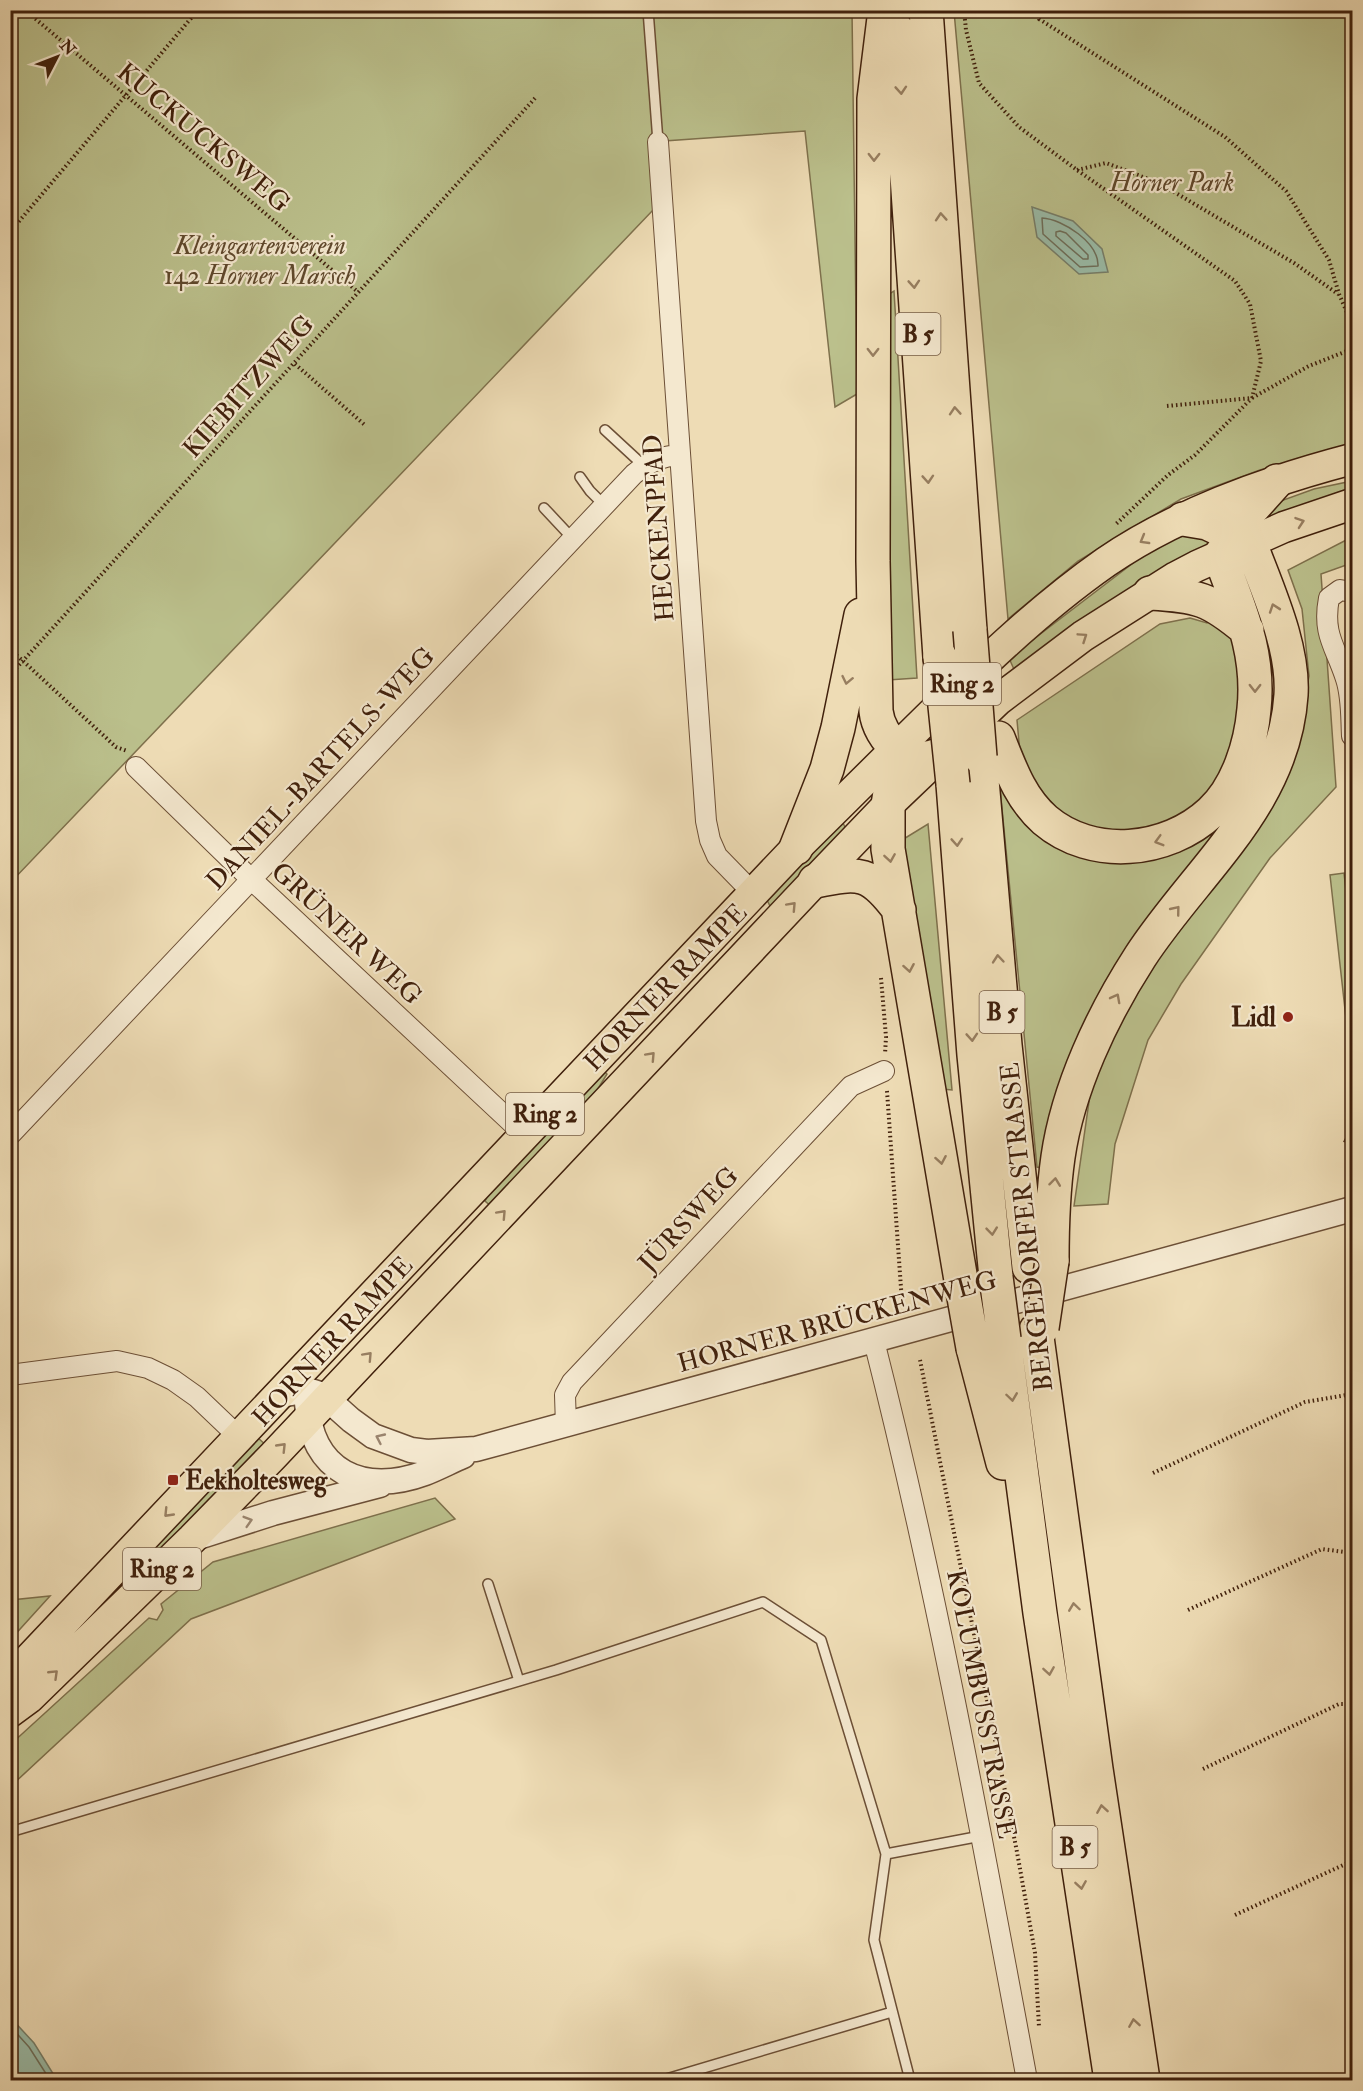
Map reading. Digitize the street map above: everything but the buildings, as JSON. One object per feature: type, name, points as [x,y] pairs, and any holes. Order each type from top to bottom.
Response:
[{"type":"highway","name":"B 5","points":[[873,561],[874,99],[885,10]]},
{"type":"highway","name":"BERGEDORFER STRASSE","points":[[895,10],[940,657],[953,784],[974,1055],[996,1277],[1040,1613]]},
{"type":"highway","name":"BERGEDORFER STRASSE","points":[[926,10],[966,553],[977,623],[989,747],[1005,1045],[1041,1264],[1039,1336],[1096,1769],[1143,2080]]},
{"type":"highway","points":[[989,747],[1044,819],[1062,833],[1084,842],[1126,847],[1155,843],[1176,835],[1211,812],[1222,800],[1234,780],[1242,761],[1254,710],[1253,652],[1247,630],[1234,545],[1250,511],[1277,481]]},
{"type":"highway","points":[[1041,1264],[1066,1119],[1089,1051],[1140,957],[1251,812],[1269,776],[1284,736],[1291,693],[1287,657],[1275,611],[1234,545],[1207,523],[1183,519]]},
{"type":"highway","points":[[873,561],[876,711],[882,730],[897,748],[913,757],[923,759],[938,755]]},
{"type":"highway","points":[[796,848],[827,769],[838,728],[873,561]]},
{"type":"highway","points":[[1150,593],[1185,595],[1208,602],[1228,614],[1247,630]]},
{"type":"highway","points":[[897,748],[888,805],[888,849],[974,1348],[1040,1613]]},
{"type":"highway","points":[[815,881],[843,875],[862,877],[876,884],[899,910]]},
{"type":"highway","name":"B 5","points":[[1040,1613],[1111,2080]]},
{"type":"main road","name":"HORNER RAMPE","points":[[10,1679],[240,1438],[306,1401],[319,1354],[796,848],[1001,647],[1107,562],[1183,519],[1277,481],[1353,459]]},
{"type":"main road","name":"HORNER RAMPE","points":[[10,1712],[29,1698],[192,1539],[306,1401],[769,931],[888,805],[998,700],[1083,636],[1176,577],[1234,545],[1353,504]]},
{"type":"main road","points":[[754,894],[769,931]]},
{"type":"street","name":"HECKENPFAD","points":[[658,141],[706,821],[710,840],[717,856],[754,894]]},
{"type":"street","name":"DANIEL-BARTELS-WEG","points":[[10,1135],[644,466],[663,457],[679,455]]},
{"type":"street","points":[[1353,592],[1340,590],[1329,598],[1326,612],[1330,640],[1350,673],[1353,736]]},
{"type":"street","name":"GRÜNER WEG","points":[[136,766],[252,880],[525,1135]]},
{"type":"street","name":"JÜRSWEG","points":[[566,1426],[565,1395],[572,1382],[851,1086],[884,1071]]},
{"type":"street","name":"HORNER BRÜCKENWEG","points":[[306,1401],[351,1420],[373,1436],[399,1446],[427,1452],[476,1449],[1353,1209]]},
{"type":"street","name":"KOLUMBUSSTRASSE","points":[[874,1341],[933,1591],[982,1836],[1027,2080]]},
{"type":"street","points":[[10,1375],[117,1362],[148,1368],[173,1380],[197,1397],[240,1438]]},
{"type":"street","name":"HORNER BRÜCKENWEG","points":[[306,1401],[312,1435],[321,1452],[340,1470],[365,1480],[393,1481]]},
{"type":"street","name":"HORNER BRÜCKENWEG","points":[[192,1539],[273,1513],[424,1474],[476,1449]]},
{"type":"lane","points":[[648,10],[658,141]]},
{"type":"lane","points":[[605,430],[644,466]]},
{"type":"lane","points":[[580,477],[605,506]]},
{"type":"lane","points":[[544,508],[573,539]]},
{"type":"lane","points":[[488,1584],[519,1681]]},
{"type":"lane","points":[[10,1832],[519,1681],[763,1602],[821,1640],[886,1854],[874,1940],[910,2080]]},
{"type":"lane","points":[[886,1854],[982,1836]]},
{"type":"lane","points":[[663,2080],[892,2012]]},
{"type":"path","name":"KUCKUCKSWEG","points":[[25,10],[358,292]]},
{"type":"path","points":[[10,232],[198,10]]},
{"type":"path","points":[[964,10],[966,30],[979,83],[1019,127],[1235,281],[1250,304],[1261,361],[1252,398]]},
{"type":"path","points":[[1038,10],[1039,19],[1225,137],[1286,191],[1329,260],[1338,294],[1353,324]]},
{"type":"path","name":"KIEBITZWEG","points":[[10,675],[537,96]]},
{"type":"path","points":[[1077,170],[1106,163],[1159,183],[1294,263],[1338,294]]},
{"type":"path","points":[[1111,530],[1168,475],[1195,455],[1252,398],[1309,366],[1353,349]]},
{"type":"path","points":[[295,364],[366,426]]},
{"type":"path","points":[[1167,406],[1252,398]]},
{"type":"path","points":[[10,649],[116,747]]},
{"type":"path","points":[[1344,1140],[1353,1144]]},
{"type":"path","points":[[920,1360],[1017,1852],[1035,1953],[1041,2036]]},
{"type":"path","points":[[1154,1473],[1305,1402],[1353,1394]]},
{"type":"path","points":[[1188,1610],[1322,1549],[1353,1553]]},
{"type":"path","points":[[1203,1769],[1340,1704],[1353,1704]]},
{"type":"path","points":[[1235,1915],[1353,1861]]},
{"type":"green space","name":"Kleingartenverein 142 Horner Marsch","points":[[11,11],[852,11],[857,394],[835,407],[805,131],[650,142],[654,209],[11,882]]},
{"type":"green space","name":"Horner Park","points":[[954,11],[1352,11],[1352,444],[1260,470],[1181,499],[1078,561],[1008,619]]},
{"type":"green space","points":[[894,291],[917,678],[888,680],[885,297]]},
{"type":"green space","points":[[1352,481],[1352,492],[1260,526],[1275,503],[1314,489]]},
{"type":"green space","points":[[1183,536],[1206,536],[1211,546],[1016,674],[1009,658],[1158,544]]},
{"type":"green space","points":[[1352,537],[1352,563],[1321,574],[1336,787],[1270,858],[1181,984],[1148,1040],[1115,1144],[1108,1204],[1074,1206],[1092,1081],[1133,996],[1192,908],[1251,837],[1293,762],[1309,676],[1302,609],[1288,570]]},
{"type":"green space","points":[[1190,618],[1207,623],[1212,619],[1238,642],[1243,707],[1217,786],[1181,818],[1136,834],[1090,833],[1062,815],[1034,782],[1020,753],[1017,720],[1160,624]]},
{"type":"green space","points":[[1006,784],[1060,844],[1223,814],[1231,822],[1136,939],[1095,1002],[1065,1071],[1042,1168],[1037,1167],[1000,788]]},
{"type":"green space","points":[[842,821],[848,833],[771,908],[765,896]]},
{"type":"green space","points":[[928,824],[952,1090],[942,1089],[902,840]]},
{"type":"green space","points":[[1344,873],[1352,943],[1352,1072],[1330,875]]},
{"type":"green space","points":[[603,1070],[607,1074],[585,1110],[493,1208],[485,1201],[494,1185]]},
{"type":"green space","points":[[257,1437],[268,1447],[66,1648],[61,1643]]},
{"type":"green space","points":[[435,1498],[455,1519],[191,1619],[11,1786],[11,1744],[149,1618],[157,1620],[163,1610],[161,1604],[213,1562]]},
{"type":"green space","points":[[50,1596],[11,1639],[11,1600]]},
{"type":"water","points":[[1032,207],[1073,221],[1102,249],[1108,272],[1079,274],[1037,237]]},
{"type":"water","points":[[10,2017],[34,2043],[57,2080],[11,2080]]},
{"type":"place","name":"Lidl","points":[[1288,1017]]},
{"type":"place","name":"Eekholtesweg","points":[[173,1480]]}]
